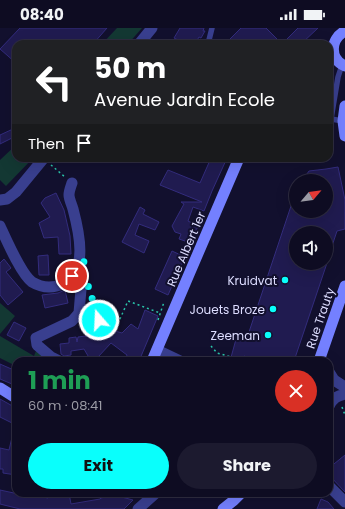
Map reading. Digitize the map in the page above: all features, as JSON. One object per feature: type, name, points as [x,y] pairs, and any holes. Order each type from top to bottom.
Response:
[{"type":"main road","points":[[333,41],[345,31]]},
{"type":"main road","points":[[333,53],[344,69]]},
{"type":"main road","points":[[345,106],[343,121],[345,136]]},
{"type":"main road","name":"Rue Albert 1er","points":[[154,357],[237,162]]},
{"type":"main road","name":"Rue Trauty","points":[[322,357],[345,286]]},
{"type":"main road","points":[[0,388],[12,396]]},
{"type":"main road","points":[[223,509],[237,497]]},
{"type":"street","points":[[142,40],[152,28]]},
{"type":"street","points":[[0,200],[7,199],[16,192],[46,162]]},
{"type":"street","points":[[0,226],[23,270],[31,281],[40,286],[50,287],[65,282],[72,276],[78,264],[80,247],[69,194],[72,183]]},
{"type":"street","points":[[52,357],[36,345],[36,338],[72,321],[79,313],[81,267],[78,264]]},
{"type":"street","points":[[157,350],[172,357]]},
{"type":"street","points":[[333,378],[345,387]]},
{"type":"street","points":[[333,400],[345,394]]},
{"type":"street","points":[[333,490],[345,502]]},
{"type":"street","points":[[138,509],[152,497]]},
{"type":"lane","points":[[209,40],[212,28]]},
{"type":"lane","points":[[333,107],[338,77],[344,69]]},
{"type":"lane","points":[[333,119],[343,121]]},
{"type":"path","points":[[48,162],[61,173]]},
{"type":"path","points":[[91,296],[99,320],[105,326],[115,330],[128,301],[160,313]]},
{"type":"path","points":[[155,325],[164,302]]},
{"type":"path","points":[[211,346],[217,353],[232,357]]},
{"type":"green space","points":[[117,28],[142,28],[132,40],[106,40]]},
{"type":"green space","points":[[12,149],[12,162],[29,162],[6,186],[0,180],[0,160]]},
{"type":"green space","points":[[0,303],[15,316],[0,334]]},
{"type":"green space","points":[[0,336],[34,356],[36,351],[46,357],[12,357],[12,364],[0,358]]},
{"type":"building","points":[[20,28],[107,28],[96,40],[12,40],[12,60],[0,49]]},
{"type":"building","points":[[180,28],[204,28],[203,31],[205,31],[201,38],[199,37],[197,40],[178,40],[174,38]]},
{"type":"building","points":[[241,28],[266,28],[278,40],[229,40]]},
{"type":"building","points":[[298,28],[318,28],[305,40],[286,40]]},
{"type":"building","points":[[12,129],[12,138],[0,144],[0,135]]},
{"type":"building","points":[[209,162],[225,162],[204,211],[193,207],[188,221],[198,226],[191,243],[179,239],[181,234],[175,232],[172,226],[184,204],[181,202],[202,202],[160,185],[168,170],[200,183]]},
{"type":"building","points":[[338,167],[345,200],[345,229],[337,231],[333,243],[333,226],[289,226],[289,270],[325,270],[295,357],[231,357],[238,332],[248,335],[289,212],[289,218],[333,218],[333,174],[307,174],[309,171]]},
{"type":"building","points":[[56,193],[64,210],[70,236],[71,254],[59,254],[58,237],[44,238],[39,223],[50,217],[41,203],[45,198]]},
{"type":"building","points":[[140,207],[145,210],[143,214],[159,222],[155,230],[139,224],[135,235],[149,241],[144,253],[122,242]]},
{"type":"building","points":[[172,251],[185,257],[168,295],[155,289]]},
{"type":"building","points":[[48,255],[49,275],[39,275],[38,256]]},
{"type":"building","points":[[4,259],[11,268],[6,272],[23,292],[8,305],[0,295],[0,263]]},
{"type":"building","points":[[65,290],[68,303],[45,308],[42,295],[58,293]]},
{"type":"building","points":[[145,310],[158,316],[141,357],[126,357],[127,355],[111,343],[98,357],[89,357],[84,349],[71,351],[71,355],[64,356],[61,354],[60,344],[69,343],[69,338],[76,337],[77,342],[78,337],[101,334],[108,329],[122,333],[131,324],[138,329]]},
{"type":"building","points":[[14,322],[26,328],[19,341],[7,335]]},
{"type":"building","points":[[0,364],[12,369],[12,384],[0,379]]},
{"type":"building","points":[[0,399],[12,406],[12,423],[0,417]]},
{"type":"building","points":[[12,437],[12,474],[3,473],[3,469],[0,469],[0,448],[9,450]]},
{"type":"building","points":[[345,455],[345,492],[333,479],[333,465]]},
{"type":"building","points":[[0,490],[12,493],[12,497],[70,497],[71,504],[105,497],[122,497],[133,500],[124,509],[20,509],[0,504]]},
{"type":"building","points":[[321,499],[328,502],[334,509],[317,509]]},
{"type":"place","name":"Kruidvat","points":[[285,280]]},
{"type":"place","name":"Jouets Broze","points":[[273,309]]},
{"type":"place","name":"Zeeman","points":[[268,335]]},
{"type":"route","points":[[72,276],[80,258],[84,262],[85,276],[99,320]]}]
